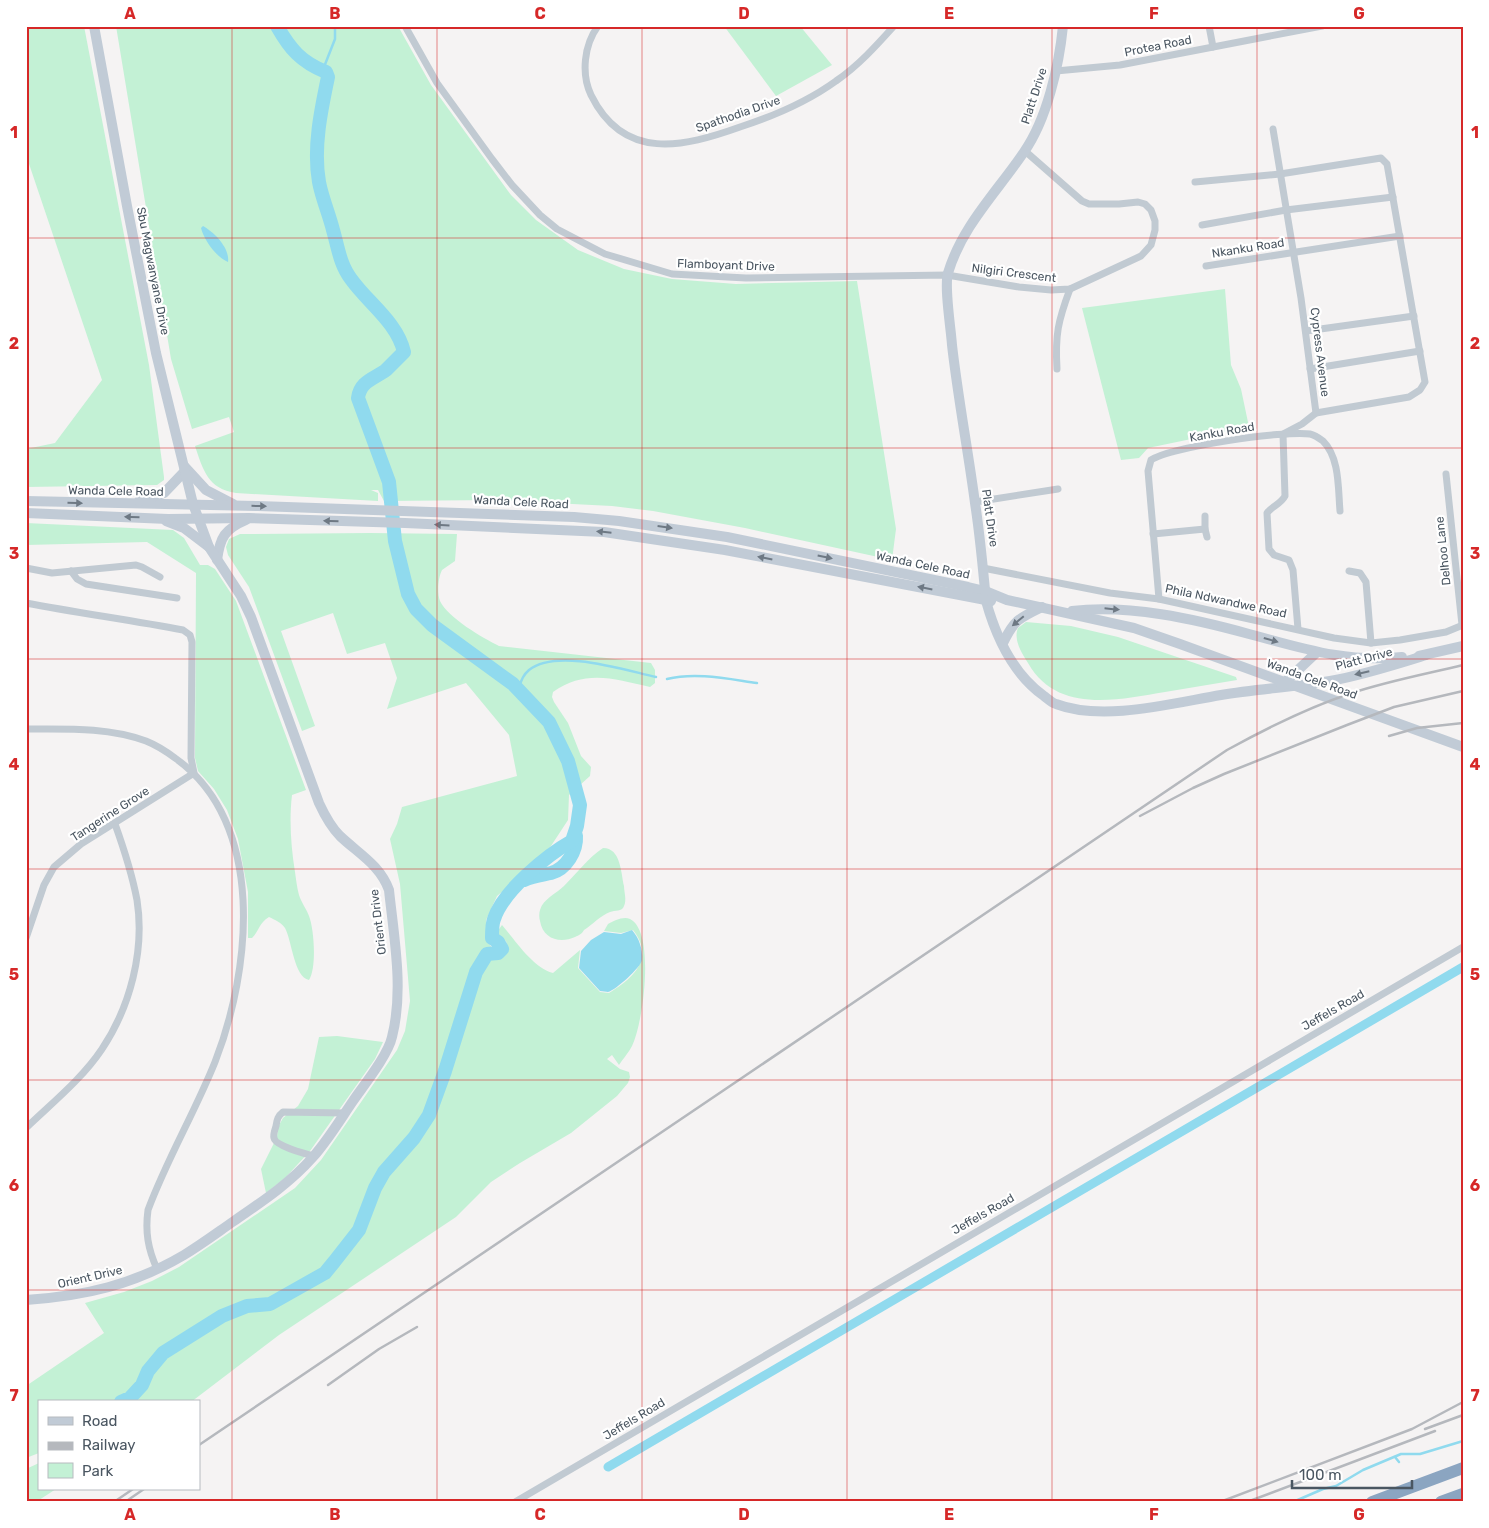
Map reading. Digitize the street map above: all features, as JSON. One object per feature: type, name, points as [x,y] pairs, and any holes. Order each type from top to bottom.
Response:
[{"type":"highway","points":[[1372,1502],[1463,1468]]},
{"type":"highway","points":[[1441,1502],[1463,1494]]},
{"type":"street","name":"Sbu Magwanyane Drive","points":[[94,26],[154,344],[198,518]]},
{"type":"street","name":"Flamboyant Drive","points":[[405,26],[437,83],[512,184],[540,215],[557,229],[605,254],[672,274],[746,278],[947,276]]},
{"type":"street","name":"Spathodia Drive","points":[[598,26],[589,43],[585,60],[586,76],[597,106],[608,120],[621,131],[649,143],[661,145],[681,144],[706,139],[760,121],[799,104],[848,73],[894,26]]},
{"type":"street","name":"Platt Drive","points":[[1063,26],[1056,71],[1040,122],[1026,151],[976,216],[960,241],[947,276],[949,316],[958,399],[975,502],[986,596],[990,614],[1013,666],[1031,687],[1055,704],[1081,710],[1119,711],[1330,681],[1374,671],[1426,655]]},
{"type":"street","points":[[1209,26],[1213,47]]},
{"type":"street","name":"Protea Road","points":[[1056,71],[1120,65],[1322,26]]},
{"type":"street","name":"Cypress Avenue","points":[[1273,129],[1306,331],[1316,413],[1302,424],[1283,434]]},
{"type":"street","name":"Nilgiri Crescent","points":[[947,276],[1019,287],[1051,290],[1070,289],[1140,256],[1151,245],[1155,230],[1155,220],[1151,210],[1145,204],[1138,202],[1089,204],[1082,201],[1026,151]]},
{"type":"street","points":[[1195,182],[1280,174],[1381,158],[1387,164],[1425,382],[1420,390],[1409,397],[1316,413]]},
{"type":"street","points":[[1202,225],[1286,210],[1392,197]]},
{"type":"street","name":"Nkanku Road","points":[[1206,266],[1400,236]]},
{"type":"street","points":[[1057,369],[1056,341],[1058,324],[1070,289]]},
{"type":"street","points":[[1306,331],[1414,316]]},
{"type":"street","points":[[1310,368],[1420,351]]},
{"type":"street","points":[[1283,434],[1285,496],[1282,501],[1266,513],[1267,536],[1269,550],[1286,558],[1291,564],[1298,628]]},
{"type":"street","name":"Kanku Road","points":[[1153,534],[1148,471],[1151,460],[1175,451],[1283,434],[1311,434],[1325,443],[1332,454],[1337,473],[1340,511]]},
{"type":"street","points":[[128,504],[164,494],[184,468],[206,490],[224,501],[239,506]]},
{"type":"street","name":"Delhoo Lane","points":[[1446,474],[1462,625]]},
{"type":"street","points":[[975,502],[1058,489]]},
{"type":"street","name":"Wanda Cele Road","points":[[26,502],[408,510],[574,517],[672,528],[802,551],[986,596],[1134,628],[1463,746]]},
{"type":"street","name":"Wanda Cele Road","points":[[26,514],[405,523],[612,533],[725,550],[960,594],[986,596]]},
{"type":"street","points":[[1205,516],[1204,529],[1206,537]]},
{"type":"street","points":[[155,518],[184,528],[209,547]]},
{"type":"street","name":"Orient Drive","points":[[26,1300],[66,1297],[114,1286],[156,1269],[185,1254],[283,1188],[314,1156],[374,1072],[392,1040],[398,1012],[398,985],[389,890],[384,877],[340,836],[328,822],[319,804],[251,617],[241,596],[209,547],[198,518]]},
{"type":"street","points":[[217,560],[219,548],[227,532],[232,526],[249,518]]},
{"type":"street","points":[[1159,599],[1153,534],[1204,529]]},
{"type":"street","points":[[26,568],[52,573],[136,565],[160,577]]},
{"type":"street","name":"Phila Ndwandwe Road","points":[[983,568],[1110,593],[1159,599],[1298,628],[1334,638],[1372,643],[1446,632],[1462,625]]},
{"type":"street","points":[[71,571],[77,579],[86,584],[177,598]]},
{"type":"street","points":[[1349,571],[1360,572],[1366,582],[1372,643]]},
{"type":"street","points":[[26,603],[93,616],[131,620],[187,632],[192,642],[190,758],[194,773]]},
{"type":"street","points":[[1003,643],[1013,624],[1020,618],[1042,607]]},
{"type":"street","name":"Phila Ndwandwe Road","points":[[1064,612],[1104,608],[1171,616],[1219,626],[1316,653],[1362,659],[1426,655],[1463,646]]},
{"type":"street","points":[[1281,687],[1316,653]]},
{"type":"street","points":[[26,729],[99,731],[147,742],[170,755],[194,773],[218,804],[226,819],[234,844],[242,894],[244,923],[241,957],[228,1023],[215,1062],[148,1210],[146,1233],[156,1269]]},
{"type":"street","name":"Tangerine Grove","points":[[26,938],[44,885],[54,868],[80,844],[115,824],[194,773]]},
{"type":"street","points":[[26,1128],[86,1069],[102,1049],[118,1019],[130,990],[138,947],[137,902],[127,857],[115,824]]},
{"type":"street","name":"Jeffels Road","points":[[515,1502],[1463,947]]},
{"type":"street","points":[[314,1156],[276,1142],[274,1138],[277,1118],[283,1112],[345,1113]]},
{"type":"green space","points":[[26,26],[84,26],[149,365],[164,477],[164,480],[157,485],[26,487],[26,449],[55,443],[102,380],[26,155]]},
{"type":"green space","points":[[116,26],[398,26],[431,85],[511,195],[536,220],[578,250],[624,269],[672,279],[736,284],[857,281],[896,529],[892,560],[745,528],[653,511],[612,506],[494,500],[384,501],[378,490],[371,490],[378,493],[378,501],[236,493],[227,491],[213,483],[204,470],[195,446],[234,432],[229,417],[192,429],[171,359]]},
{"type":"green space","points":[[724,26],[800,26],[832,65],[776,96]]},
{"type":"green space","points":[[1225,289],[1231,365],[1241,389],[1249,427],[1148,448],[1139,458],[1121,460],[1082,308]]},
{"type":"green space","points":[[26,523],[173,530],[184,538],[200,565],[208,565],[215,569],[236,601],[306,790],[292,795],[291,824],[292,853],[298,889],[311,922],[313,938],[314,958],[312,974],[309,980],[300,972],[285,928],[280,923],[269,917],[263,922],[252,938],[248,938],[248,892],[238,839],[227,810],[214,789],[198,771],[195,758],[196,573],[147,542],[26,545]]},
{"type":"green space","points":[[240,534],[457,534],[455,561],[442,570],[438,590],[439,598],[450,614],[475,633],[499,646],[651,663],[655,670],[655,683],[650,687],[612,679],[589,678],[577,680],[553,692],[554,702],[568,723],[581,756],[591,767],[590,776],[569,795],[568,820],[551,846],[531,867],[497,896],[486,920],[486,940],[499,957],[508,951],[506,941],[497,937],[497,932],[502,925],[531,959],[545,970],[553,973],[580,950],[578,968],[600,992],[609,993],[633,974],[642,958],[642,950],[633,930],[621,933],[604,931],[608,924],[624,918],[630,919],[638,927],[643,941],[645,959],[645,979],[640,1019],[632,1046],[619,1065],[612,1055],[607,1059],[620,1069],[629,1072],[630,1077],[628,1083],[617,1096],[571,1133],[491,1182],[456,1217],[279,1335],[194,1400],[38,1400],[38,1453],[26,1458],[26,1386],[104,1333],[85,1303],[124,1292],[152,1281],[179,1267],[295,1188],[321,1160],[397,1050],[405,1031],[410,1001],[400,884],[390,839],[402,807],[517,776],[509,735],[466,683],[387,709],[397,678],[385,643],[347,654],[333,613],[281,631],[315,726],[302,731],[249,587],[228,555],[226,547],[229,539]]},
{"type":"green space","points":[[1026,622],[1071,626],[1118,637],[1236,677],[1237,680],[1108,700],[1089,700],[1071,697],[1055,690],[1040,679],[1023,655],[1017,633],[1018,628]]},
{"type":"green space","points":[[603,848],[613,852],[619,862],[625,896],[623,908],[603,915],[575,937],[558,940],[548,936],[540,920],[539,913],[542,906],[592,856]]},
{"type":"green space","points":[[337,1036],[383,1042],[375,1059],[310,1151],[285,1178],[266,1193],[261,1169],[277,1137],[278,1127],[283,1118],[298,1106],[308,1089],[319,1037]]},
{"type":"green space","points":[[38,1463],[38,1490],[54,1490],[36,1502],[26,1502],[26,1469]]},
{"type":"water","points":[[203,226],[212,232],[224,246],[228,262],[219,256],[208,243],[201,228]]},
{"type":"water","points":[[632,930],[639,940],[642,956],[641,963],[617,987],[608,992],[600,991],[579,968],[581,951],[591,940],[604,932],[621,934]]},
{"type":"waterway","points":[[126,1400],[130,1398],[142,1385],[148,1371],[163,1353],[222,1316],[247,1306],[270,1304],[325,1273],[359,1230],[375,1188],[384,1172],[414,1138],[429,1115],[476,972],[487,954],[498,953],[502,949],[498,942],[492,938],[493,921],[499,908],[506,897],[527,875],[539,864],[572,841],[577,826],[580,805],[568,761],[549,722],[513,684],[432,625],[416,609],[408,594],[395,541],[389,482],[358,398],[359,392],[365,384],[386,370],[404,352],[389,322],[347,274],[322,194],[317,169],[317,143],[328,77],[326,72],[310,64],[297,54],[277,26]]},
{"type":"waterway","points":[[326,72],[324,67],[335,39],[335,26]]},
{"type":"waterway","points":[[518,690],[523,677],[529,670],[541,664],[556,661],[591,663],[656,677]]},
{"type":"waterway","points":[[667,679],[701,676],[757,683]]},
{"type":"waterway","points":[[524,880],[551,873],[561,868],[570,859],[575,848],[576,836]]},
{"type":"waterway","points":[[608,1467],[1463,967]]},
{"type":"waterway","points":[[1293,1502],[1323,1489],[1336,1486],[1363,1470],[1401,1454],[1420,1454],[1463,1441]]},
{"type":"waterway","points":[[1395,1457],[1399,1462]]},
{"type":"railway","points":[[200,1444],[1227,750],[1288,718],[1352,693],[1463,665]]},
{"type":"railway","points":[[1140,816],[1224,774],[1347,725],[1394,707],[1463,691]]},
{"type":"railway","points":[[1389,736],[1417,728],[1463,723]]},
{"type":"railway","points":[[328,1385],[379,1349],[417,1327]]},
{"type":"railway","points":[[1220,1502],[1412,1429],[1463,1402]]},
{"type":"railway","points":[[1425,1429],[1463,1415]]},
{"type":"railway","points":[[1247,1502],[1435,1431]]},
{"type":"railway","points":[[114,1502],[132,1490]]},
{"type":"railway","points":[[128,1500],[143,1490]]}]
